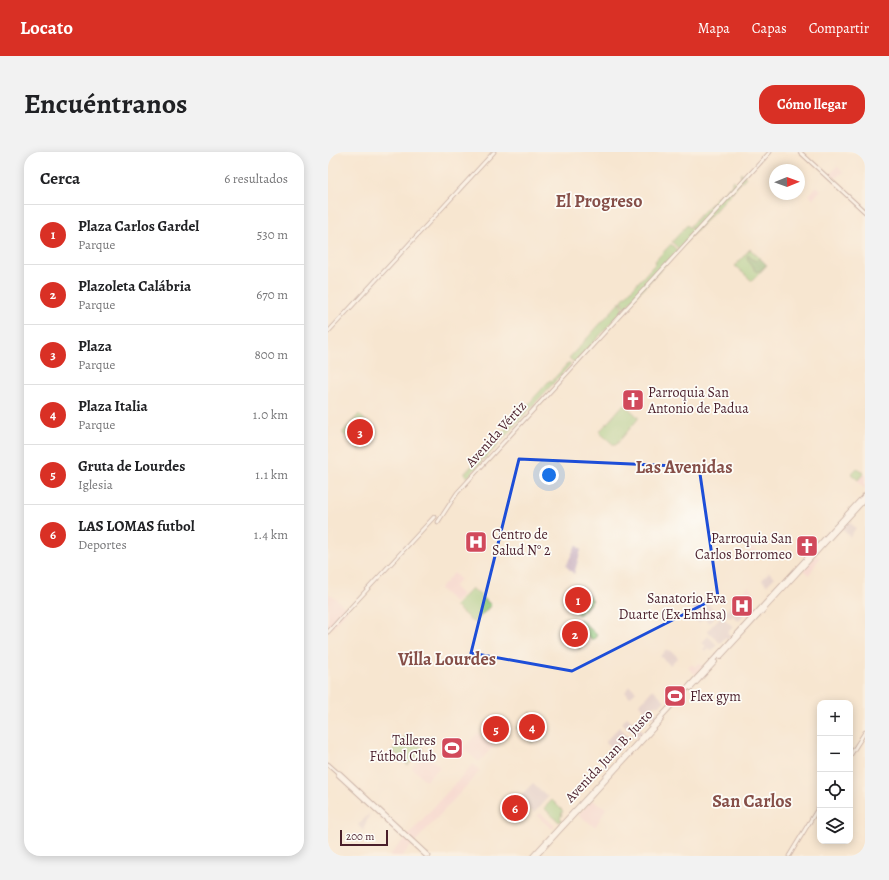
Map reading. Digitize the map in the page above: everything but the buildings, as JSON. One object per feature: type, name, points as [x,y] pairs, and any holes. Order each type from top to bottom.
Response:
[{"type":"main road","points":[[328,332],[494,152]]},
{"type":"main road","name":"Avenida Vértiz","points":[[438,522],[457,493],[770,152]]},
{"type":"main road","points":[[800,152],[865,212]]},
{"type":"main road","name":"Avenida Juan B. Justo","points":[[533,856],[865,495]]},
{"type":"main road","name":"Avenida Juan B. Justo","points":[[536,856],[865,499]]},
{"type":"main road","points":[[328,632],[434,517]]},
{"type":"main road","points":[[853,751],[865,732]]},
{"type":"main road","points":[[328,764],[426,856]]},
{"type":"main road","points":[[337,774],[340,773],[429,856]]},
{"type":"main road","points":[[789,856],[818,808]]},
{"type":"highlighted area","points":[[519,459],[699,467],[718,597],[572,671],[471,653]]},
{"type":"shaded area","points":[[837,166],[843,172],[835,179],[830,174]]},
{"type":"shaded area","points":[[817,186],[821,190],[813,199],[809,195]]},
{"type":"shaded area","points":[[864,473],[865,475],[865,489],[857,481]]},
{"type":"shaded area","points":[[848,521],[856,528],[850,537],[841,528]]},
{"type":"shaded area","points":[[576,545],[581,550],[574,574],[566,566]]},
{"type":"shaded area","points":[[752,546],[760,553],[752,561],[745,554]]},
{"type":"shaded area","points":[[816,555],[820,557],[809,575],[803,570]]},
{"type":"shaded area","points":[[769,572],[775,577],[767,585],[762,580]]},
{"type":"shaded area","points":[[454,573],[460,579],[454,587],[462,595],[455,603],[440,589]]},
{"type":"shaded area","name":"Sanatorio Eva Duarte (Ex Emhsa)","points":[[748,586],[756,594],[749,601],[741,594]]},
{"type":"shaded area","points":[[331,594],[348,610],[332,628],[328,625],[328,596]]},
{"type":"shaded area","name":"Sanatorio Eva Duarte (Ex Emhsa)","points":[[738,597],[751,608],[748,611],[751,615],[749,617],[733,602]]},
{"type":"shaded area","points":[[705,601],[715,610],[712,613],[715,617],[709,623],[704,618],[699,623],[694,619],[698,614],[693,609],[699,603],[701,605]]},
{"type":"shaded area","points":[[731,605],[736,609],[738,607],[745,613],[739,621],[733,616],[730,618],[725,613]]},
{"type":"shaded area","points":[[721,616],[733,627],[727,633],[731,637],[728,640],[725,638],[720,643],[707,631]]},
{"type":"shaded area","points":[[708,636],[717,645],[711,651],[708,648],[705,651],[703,649],[706,646],[702,643]]},
{"type":"shaded area","points":[[667,649],[678,657],[670,665],[660,656]]},
{"type":"shaded area","points":[[699,663],[702,668],[696,675],[688,668],[692,664],[695,667]]},
{"type":"shaded area","points":[[630,686],[636,691],[630,697],[625,692]]},
{"type":"shaded area","points":[[653,689],[665,701],[659,706],[658,704],[656,706],[654,705],[651,708],[658,715],[655,719],[639,705]]},
{"type":"shaded area","points":[[627,717],[643,732],[638,738],[622,723]]},
{"type":"shaded area","points":[[619,727],[632,738],[627,743],[622,738],[619,741],[624,745],[617,753],[606,743],[606,741]]},
{"type":"shaded area","points":[[478,733],[493,747],[479,762],[463,748]]},
{"type":"shaded area","points":[[425,753],[440,767],[426,781],[412,768]]},
{"type":"shaded area","points":[[473,764],[480,771],[402,856],[389,856]]},
{"type":"shaded area","points":[[533,783],[548,797],[534,813],[518,798]]},
{"type":"shaded area","points":[[592,800],[606,808],[596,826],[578,815]]},
{"type":"shaded area","points":[[370,813],[363,831],[358,825]]},
{"type":"shaded area","points":[[540,813],[555,826],[552,829],[537,816]]},
{"type":"green space","points":[[741,173],[746,177],[696,231],[690,226],[721,193],[722,194],[732,184],[733,180],[737,183],[742,177],[740,175]]},
{"type":"green space","points":[[687,225],[695,232],[679,249],[672,242]]},
{"type":"green space","points":[[671,244],[678,251],[625,308],[622,300],[656,263],[655,261]]},
{"type":"green space","points":[[750,249],[767,265],[752,281],[735,266]]},
{"type":"green space","points":[[748,255],[756,261],[760,258],[766,265],[760,270],[754,270],[754,267],[749,263],[747,257]]},
{"type":"green space","points":[[621,301],[623,310],[575,363],[569,358]]},
{"type":"green space","points":[[569,362],[571,364],[517,423],[511,417],[519,408],[522,411],[550,380],[552,381]]},
{"type":"green space","points":[[623,405],[625,405],[638,417],[638,419],[616,445],[614,445],[600,433],[600,431]]},
{"type":"green space","points":[[359,414],[377,432],[360,450],[342,433]]},
{"type":"green space","points":[[513,420],[516,425],[501,441],[497,438]]},
{"type":"green space","points":[[495,440],[499,444],[483,460],[480,457]]},
{"type":"green space","points":[[479,458],[482,462],[468,477],[464,474]]},
{"type":"green space","points":[[857,468],[864,473],[858,480],[851,474]]},
{"type":"green space","points":[[578,586],[593,600],[579,615],[563,601]]},
{"type":"green space","points":[[472,588],[491,605],[474,623],[455,606]]},
{"type":"green space","points":[[580,619],[597,635],[593,640],[584,633],[578,640],[577,639],[575,641],[581,647],[579,649],[565,636]]},
{"type":"green space","points":[[531,712],[547,726],[532,743],[516,728]]},
{"type":"green space","points":[[407,734],[423,748],[423,750],[408,765],[392,751]]},
{"type":"green space","points":[[552,800],[563,811],[560,818],[562,820],[559,822],[544,808]]},
{"type":"place","name":"Parroquia San Antonio de Padua","points":[[633,400]]},
{"type":"place","name":"Plaza","points":[[360,432]]},
{"type":"place","name":"Centro de Salud N° 2","points":[[476,542]]},
{"type":"place","name":"Parroquia San Carlos Borromeo","points":[[807,546]]},
{"type":"place","name":"Plaza Carlos Gardel","points":[[578,600]]},
{"type":"place","name":"Sanatorio Eva Duarte (Ex Emhsa)","points":[[742,606]]},
{"type":"place","name":"Plazoleta Calábria","points":[[575,634]]},
{"type":"place","name":"Flex gym","points":[[675,696]]},
{"type":"place","name":"Plaza Italia","points":[[532,727]]},
{"type":"place","name":"Gruta de Lourdes","points":[[496,729]]},
{"type":"place","name":"Talleres Fútbol Club","points":[[452,748]]},
{"type":"place","name":"LAS LOMAS futbol","points":[[515,808]]},
{"type":"district","name":"El Progreso","points":[[599,201]]},
{"type":"district","name":"Las Avenidas","points":[[684,467]]},
{"type":"district","name":"Villa Lourdes","points":[[447,659]]},
{"type":"district","name":"San Carlos","points":[[752,801]]}]
